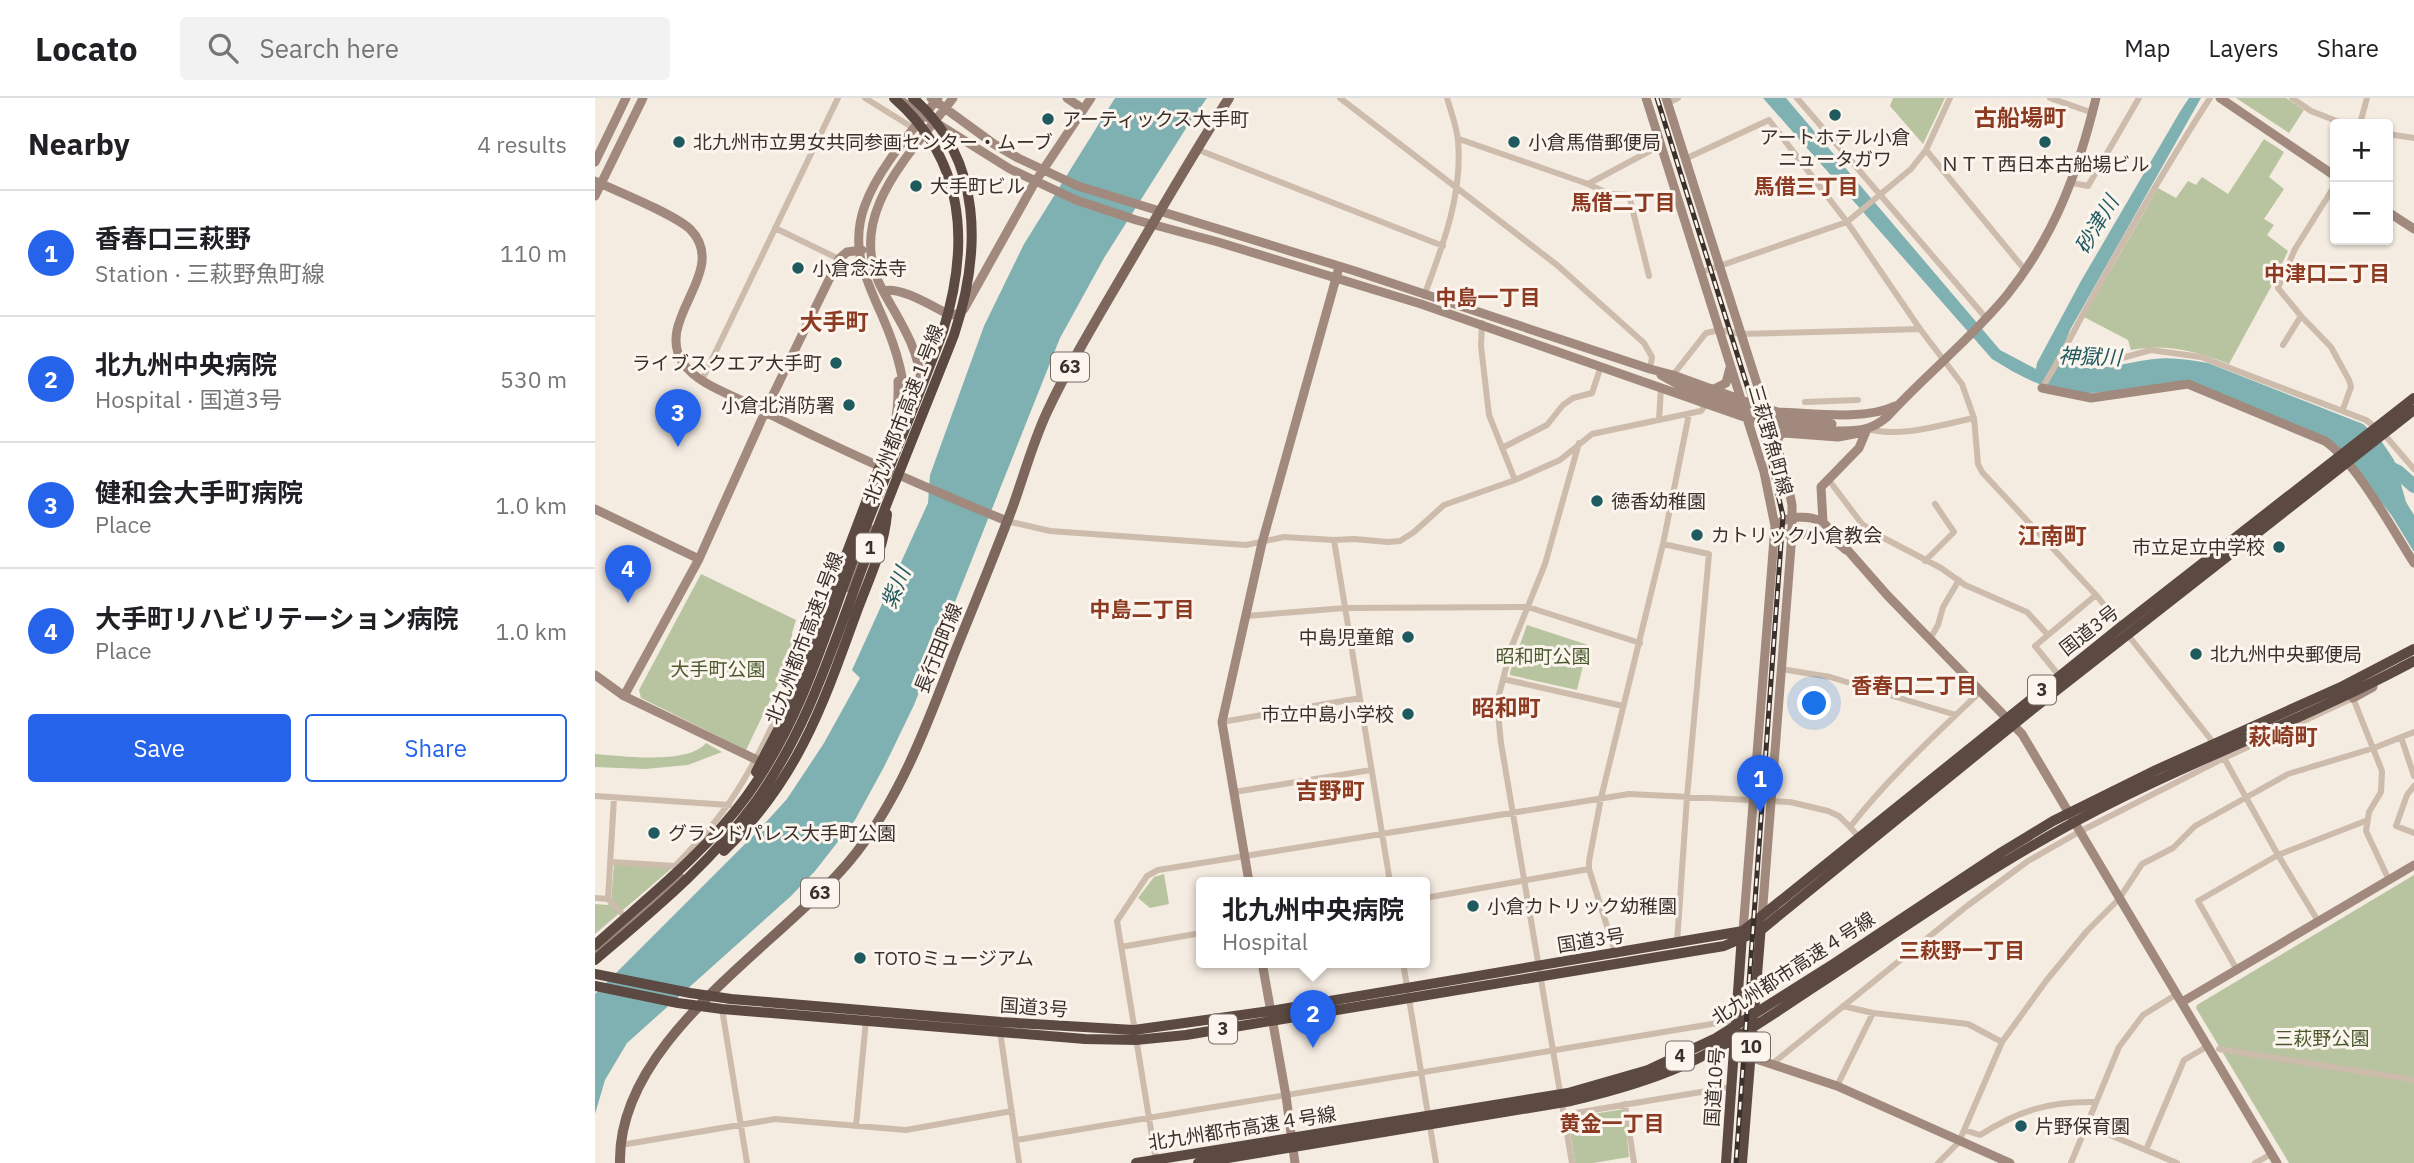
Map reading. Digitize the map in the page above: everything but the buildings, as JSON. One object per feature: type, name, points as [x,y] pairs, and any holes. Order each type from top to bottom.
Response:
[{"type":"highway","points":[[894,98],[910,101]]},
{"type":"highway","name":"北九州都市高速1号線","points":[[595,945],[707,844],[729,819],[775,753],[800,705],[934,356],[951,304],[959,241],[957,213],[951,184],[929,136],[894,98]]},
{"type":"highway","name":"北九州都市高速１号線","points":[[595,960],[718,848],[755,803],[785,757],[820,685],[870,547],[954,335],[963,306],[972,256],[970,200],[964,178],[945,137],[910,101]]},
{"type":"highway","name":"国道3号","points":[[1616,959],[1678,943],[1761,930],[2011,721],[2414,401]]},
{"type":"highway","points":[[707,844],[743,791],[781,726],[879,468]]},
{"type":"highway","points":[[610,947],[725,850],[776,792],[811,731],[827,693],[882,543],[887,509]]},
{"type":"highway","points":[[2374,670],[2414,643]]},
{"type":"highway","name":"北九州都市高速４号線","points":[[1136,1163],[1568,1093],[1648,1070],[1716,1038],[2053,821],[2414,649]]},
{"type":"highway","name":"北九州都市高速４号線","points":[[1198,1163],[1571,1101],[1650,1079],[1695,1060],[1775,1013],[2008,860],[2059,830],[2161,779],[2350,697],[2414,661]]},
{"type":"highway","points":[[2350,697],[2414,666]]},
{"type":"highway","name":"国道3号","points":[[596,978],[708,996],[1001,1027],[1085,1039],[1135,1035],[1271,1016],[1616,959],[1724,946],[1742,935],[1854,832],[2011,721]]},
{"type":"highway","name":"国道10号","points":[[1742,1163],[1762,917]]},
{"type":"highway","name":"国道10号","points":[[1726,1163],[1742,935]]},
{"type":"highway","name":"国道3号","points":[[596,978],[678,1003],[722,1009],[1001,1027]]},
{"type":"main road","name":"長行田町線","points":[[620,1163],[628,1112],[642,1082],[659,1056],[698,1006],[818,895],[857,852],[889,801],[914,756],[1007,521],[1046,414],[1080,348],[1196,149],[1229,98]]},
{"type":"street","points":[[595,162],[626,98]]},
{"type":"street","points":[[595,197],[598,182],[643,98]]},
{"type":"street","points":[[702,380],[838,98]]},
{"type":"street","points":[[865,98],[915,129]]},
{"type":"street","points":[[819,613],[844,625],[917,432],[921,376],[915,348],[875,272],[871,249],[874,216],[885,188],[953,98]]},
{"type":"street","points":[[1067,98],[1083,109]]},
{"type":"street","points":[[883,291],[900,291],[950,315],[964,309],[1035,182],[1091,98]]},
{"type":"street","points":[[1340,98],[1557,265],[1644,343],[1652,357],[1650,369]]},
{"type":"street","points":[[1421,304],[1443,246],[1458,171],[1458,139],[1447,98]]},
{"type":"street","name":"三萩野魚町線","points":[[1646,98],[1764,472],[1775,526],[1742,935]]},
{"type":"street","points":[[1667,100],[1678,98]]},
{"type":"street","points":[[1797,98],[1984,320]]},
{"type":"street","points":[[1702,272],[1847,222],[1911,169],[1926,150],[1950,98]]},
{"type":"street","points":[[2050,98],[2093,113]]},
{"type":"street","points":[[1777,445],[1779,436],[1784,433],[1848,436],[1881,422],[2008,294],[2047,237],[2072,183],[2096,98]]},
{"type":"street","points":[[2072,183],[2088,186],[2139,98]]},
{"type":"street","points":[[2210,98],[2163,172],[2075,327],[2063,355],[2042,388],[2091,398],[2188,384],[2325,441],[2345,457],[2414,563]]},
{"type":"street","points":[[2220,98],[2330,173]]},
{"type":"street","points":[[2292,98],[2311,111],[2331,119]]},
{"type":"street","points":[[2361,119],[2367,98]]},
{"type":"street","points":[[595,953],[684,875],[717,841],[772,767],[799,720],[842,610],[903,436],[906,409],[903,380],[884,318],[864,275],[859,251],[861,220],[877,180],[935,99],[994,144],[1055,177],[1102,195],[1339,266],[1650,369],[1673,374],[1714,389],[1745,409]]},
{"type":"street","name":"三萩野魚町線","points":[[1667,100],[1777,445],[1786,475],[1793,518],[1762,917]]},
{"type":"street","points":[[910,101],[925,115],[985,155],[1047,188],[1136,220],[1421,304],[1706,404],[1745,409],[1767,417],[1785,412],[1872,413],[1885,411],[1899,404]]},
{"type":"street","points":[[1685,159],[1769,120],[1847,222],[1920,329],[1962,384],[1974,418],[1978,464],[1982,472],[2096,594],[2224,758],[2318,922]]},
{"type":"street","points":[[2393,135],[2414,138]]},
{"type":"street","points":[[1458,139],[1588,184],[1609,194],[1629,195],[1649,276]]},
{"type":"street","points":[[1588,184],[1661,145]]},
{"type":"street","points":[[1196,149],[1443,246]]},
{"type":"street","points":[[1926,150],[2025,270]]},
{"type":"street","points":[[598,182],[678,221],[695,236],[702,258],[699,276],[679,320],[676,343],[682,363],[702,380],[915,484],[1007,521],[1050,531],[1245,545],[1284,537],[1400,541],[1415,532],[1444,505],[1515,480],[1560,460],[1592,434],[1701,411],[1706,404]]},
{"type":"street","points":[[2330,193],[2295,249],[2278,288],[2331,347],[2349,380],[2351,387],[2343,410]]},
{"type":"street","points":[[2393,215],[2414,229]]},
{"type":"street","points":[[775,228],[839,260]]},
{"type":"street","points":[[624,696],[699,559],[765,412],[839,260],[847,253],[871,249]]},
{"type":"street","points":[[1248,877],[1222,722],[1262,543],[1339,266]]},
{"type":"street","points":[[1485,315],[1481,325],[1481,346],[1489,415],[1515,480]]},
{"type":"street","points":[[2283,345],[2301,316]]},
{"type":"street","points":[[1673,374],[1706,333],[1720,330],[1741,334],[1920,329]]},
{"type":"street","points":[[2063,355],[2111,361],[2151,350],[2201,357],[2367,420],[2414,469]]},
{"type":"street","points":[[879,468],[896,424],[897,358]]},
{"type":"street","points":[[1714,389],[1721,387],[1728,379],[1730,363]]},
{"type":"street","points":[[1502,448],[1547,425],[1563,405],[1573,398],[1591,393],[1601,366]]},
{"type":"street","points":[[1650,369],[1679,384],[1767,417],[1826,423],[1852,430],[1867,429]]},
{"type":"street","points":[[1659,420],[1661,388]]},
{"type":"street","points":[[1805,402],[1858,400]]},
{"type":"street","points":[[1813,402],[1813,413]]},
{"type":"street","points":[[1785,412],[1804,418],[1853,420],[1867,429],[1882,433],[1974,418]]},
{"type":"street","points":[[1616,959],[1589,869],[1601,798],[1663,544],[1689,414]]},
{"type":"street","points":[[1823,522],[1821,491],[1828,479],[1859,448],[1867,429]]},
{"type":"street","points":[[1572,1163],[1501,743],[1497,703],[1511,648],[1545,564],[1579,443]]},
{"type":"street","points":[[1786,475],[1795,489],[1800,513],[1823,522],[1846,550],[2022,733],[2277,1163]]},
{"type":"street","points":[[1828,479],[1862,524],[1959,580],[2027,612],[2048,635]]},
{"type":"street","points":[[1925,561],[1954,532],[1934,504]]},
{"type":"street","points":[[595,509],[699,559]]},
{"type":"street","points":[[1809,517],[1781,521],[1775,526],[1780,533],[1824,535],[1846,550]]},
{"type":"street","points":[[1334,540],[1389,877]]},
{"type":"street","points":[[1663,544],[1709,554],[1687,797],[1678,943]]},
{"type":"street","points":[[1930,639],[1938,625],[1943,607],[1959,580]]},
{"type":"street","points":[[2063,680],[2035,646],[2096,594]]},
{"type":"street","points":[[1246,616],[1345,608],[1528,607],[1640,643]]},
{"type":"street","points":[[819,613],[842,610]]},
{"type":"street","points":[[675,866],[705,835],[728,805],[755,759],[779,712],[819,613]]},
{"type":"street","points":[[1781,668],[1830,677],[1956,715]]},
{"type":"street","points":[[595,675],[624,696],[755,759]]},
{"type":"street","points":[[1503,678],[1623,706]]},
{"type":"street","points":[[1156,1163],[1117,921],[1147,876],[1158,870],[1629,794],[1790,802],[1839,816],[1854,832],[1917,751],[1981,691]]},
{"type":"street","points":[[1772,1064],[1967,906],[2028,861],[2224,758],[2350,697],[2382,771],[2381,792],[2369,812],[2365,831],[2389,880]]},
{"type":"street","points":[[1222,722],[1360,698]]},
{"type":"street","points":[[779,712],[799,720]]},
{"type":"street","points":[[1938,1163],[1959,1142],[2002,1042],[2054,971],[2087,931],[2119,899],[2142,864],[2173,848],[2195,827],[2288,774],[2414,733]]},
{"type":"street","points":[[2401,737],[2414,776]]},
{"type":"street","points":[[1234,792],[1371,769]]},
{"type":"street","points":[[2414,786],[2407,795],[2396,826],[2414,833]]},
{"type":"street","points":[[595,796],[745,806]]},
{"type":"street","points":[[608,899],[614,798]]},
{"type":"street","points":[[2237,970],[2198,901],[2278,855],[2368,820]]},
{"type":"street","points":[[611,862],[675,866],[684,875]]},
{"type":"street","points":[[2071,1163],[2119,1046],[2143,1015],[2237,970],[2414,865]]},
{"type":"street","points":[[1430,897],[1589,869]]},
{"type":"street","points":[[595,898],[608,899],[630,922]]},
{"type":"street","points":[[1121,947],[1196,934]]},
{"type":"street","points":[[1263,968],[1295,1163]]},
{"type":"street","points":[[1404,968],[1436,1163]]},
{"type":"street","points":[[1843,1006],[1873,1013],[1968,1024],[2002,1042]]},
{"type":"street","points":[[722,1009],[747,1163]]},
{"type":"street","points":[[1837,1086],[1873,1013]]},
{"type":"street","points":[[856,1126],[866,1020]]},
{"type":"street","points":[[1016,1140],[1736,1020]]},
{"type":"street","points":[[1001,1027],[1019,1163]]},
{"type":"street","points":[[2146,1150],[2184,1060],[2208,1046]]},
{"type":"street","points":[[2219,1049],[2414,1080]]},
{"type":"street","points":[[1734,1056],[1750,1057],[1837,1086],[2010,1163]]},
{"type":"street","points":[[1563,1115],[1731,1087]]},
{"type":"street","points":[[1964,1130],[1980,1135],[2007,1118],[2038,1107],[2095,1101]]},
{"type":"street","points":[[1625,1104],[1634,1163]]},
{"type":"street","points":[[621,1145],[775,1119],[906,1130],[1011,1111]]},
{"type":"street","points":[[2085,1125],[2177,1163]]},
{"type":"street","points":[[2255,1163],[2271,1154]]},
{"type":"green space","points":[[1893,98],[1945,98],[1923,144],[1890,106]]},
{"type":"green space","points":[[2236,98],[2286,98],[2304,110],[2289,133]]},
{"type":"green space","points":[[2264,139],[2284,152],[2269,177],[2284,189],[2264,219],[2274,225],[2267,235],[2288,251],[2229,364],[2205,355],[2169,348],[2131,350],[2128,340],[2084,317],[2158,188],[2176,198],[2188,181],[2196,185],[2202,177],[2228,194]]},
{"type":"green space","name":"大手町公園","points":[[701,574],[796,620],[792,633],[793,653],[746,750],[641,698],[639,690]]},
{"type":"green space","name":"昭和町公園","points":[[1527,625],[1588,645],[1577,690],[1510,675]]},
{"type":"green space","points":[[706,743],[722,752],[688,765],[645,769],[595,767],[595,754],[670,757],[697,750]]},
{"type":"green space","points":[[614,864],[672,868],[595,934],[595,904],[608,905],[611,901]]},
{"type":"green space","points":[[1164,874],[1169,904],[1150,908],[1138,898],[1154,877]]},
{"type":"green space","name":"三萩野公園","points":[[2414,875],[2414,1163],[2289,1163],[2196,1008],[2197,1005]]},
{"type":"green space","points":[[1624,1109],[1629,1157],[1575,1163],[1568,1118]]},
{"type":"water","name":"紫川","points":[[1115,98],[1207,98],[1104,258],[1060,338],[914,705],[885,765],[855,820],[815,871],[791,896],[627,1043],[605,1080],[595,1114],[595,994],[758,831],[787,799],[824,743],[860,678],[852,670],[928,503],[930,475],[984,326],[1024,244]]},
{"type":"water","points":[[1763,98],[1786,98],[2000,350],[2036,369],[2081,281],[2181,110],[2189,98],[2201,98],[2070,330],[2059,359],[2069,365],[2093,368],[2161,358],[2208,363],[2363,424],[2380,439],[2394,460],[2406,502],[2414,515],[2414,552],[2392,516],[2337,445],[2194,383],[2181,381],[2108,392],[2067,392],[2037,383],[1992,359]]},
{"type":"waterway","points":[[2382,464],[2398,472],[2414,486]]},
{"type":"railway","points":[[1657,98],[1769,456],[1783,516],[1736,1163]]},
{"type":"place","name":"アートホテル小倉 ニュータガワ","points":[[1835,115]]},
{"type":"place","name":"アーティックス大手町","points":[[1048,119]]},
{"type":"place","name":"北九州市立男女共同参画センター・ムーブ","points":[[679,142]]},
{"type":"place","name":"小倉馬借郵便局","points":[[1514,142]]},
{"type":"place","name":"ＮＴＴ西日本古船場ビル","points":[[2045,142]]},
{"type":"place","name":"大手町ビル","points":[[916,186]]},
{"type":"place","name":"小倉念法寺","points":[[798,268]]},
{"type":"place","name":"ライブスクエア大手町","points":[[836,363]]},
{"type":"place","name":"小倉北消防署","points":[[849,405]]},
{"type":"place","name":"健和会大手町病院","points":[[678,447]]},
{"type":"place","name":"徳香幼稚園","points":[[1597,501]]},
{"type":"place","name":"カトリック小倉教会","points":[[1697,535]]},
{"type":"place","name":"市立足立中学校","points":[[2279,547]]},
{"type":"place","name":"大手町リハビリテーション病院","points":[[628,603]]},
{"type":"place","name":"中島児童館","points":[[1408,637]]},
{"type":"place","name":"北九州中央郵便局","points":[[2196,654]]},
{"type":"place","name":"市立中島小学校","points":[[1408,714]]},
{"type":"place","name":"香春口三萩野","points":[[1760,813]]},
{"type":"place","name":"グランドパレス大手町公園","points":[[654,833]]},
{"type":"place","name":"小倉カトリック幼稚園","points":[[1473,906]]},
{"type":"place","name":"TOTOミュージアム","points":[[860,958]]},
{"type":"place","name":"北九州中央病院","points":[[1313,1048]]},
{"type":"place","name":"片野保育園","points":[[2021,1126]]},
{"type":"district","name":"古船場町","points":[[2020,118]]},
{"type":"district","name":"馬借三丁目","points":[[1806,187]]},
{"type":"district","name":"馬借二丁目","points":[[1623,203]]},
{"type":"district","name":"中津口二丁目","points":[[2327,274]]},
{"type":"district","name":"中島一丁目","points":[[1488,298]]},
{"type":"district","name":"大手町","points":[[834,322]]},
{"type":"district","name":"江南町","points":[[2052,536]]},
{"type":"district","name":"中島二丁目","points":[[1142,610]]},
{"type":"district","name":"香春口二丁目","points":[[1914,686]]},
{"type":"district","name":"昭和町","points":[[1506,708]]},
{"type":"district","name":"萩崎町","points":[[2283,737]]},
{"type":"district","name":"吉野町","points":[[1330,791]]},
{"type":"district","name":"三萩野一丁目","points":[[1962,951]]},
{"type":"district","name":"黄金一丁目","points":[[1612,1124]]},
{"type":"water label","name":"砂津川","points":[[2097,225]]},
{"type":"water label","name":"神獄川","points":[[2090,357]]}]
